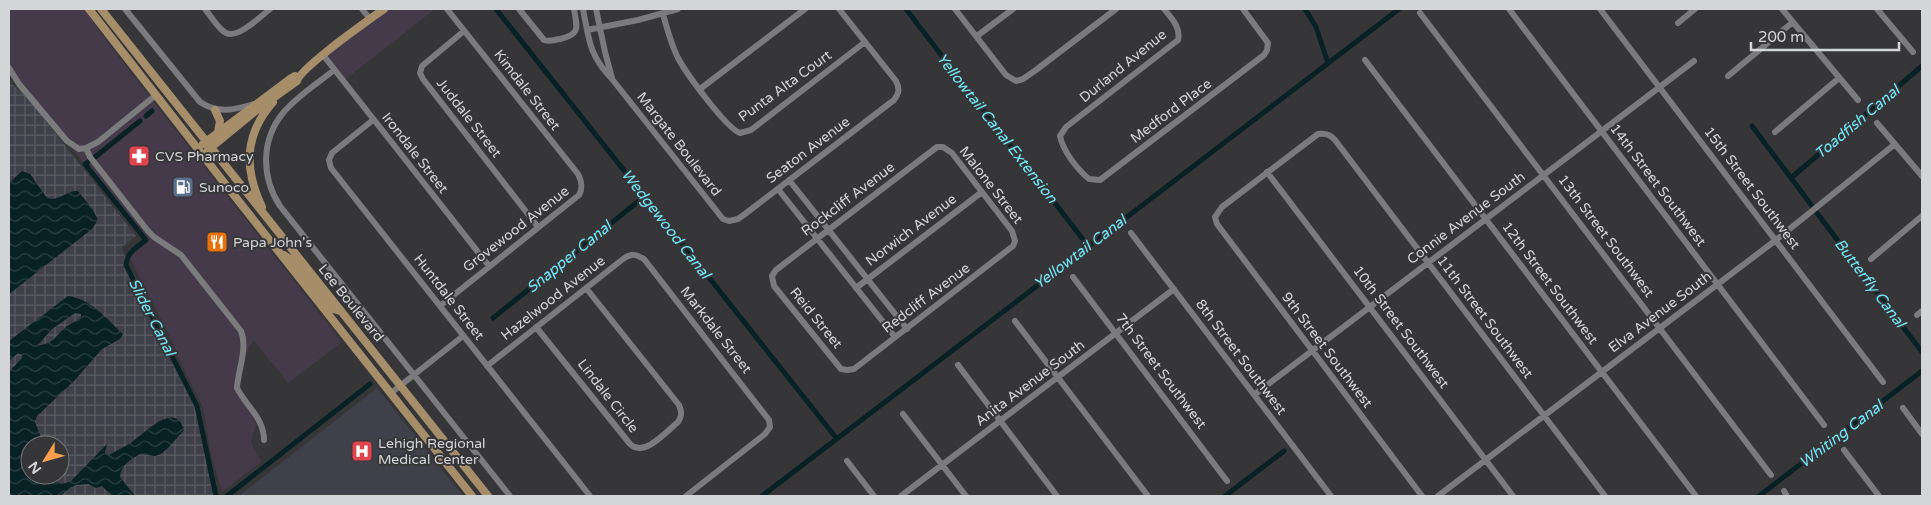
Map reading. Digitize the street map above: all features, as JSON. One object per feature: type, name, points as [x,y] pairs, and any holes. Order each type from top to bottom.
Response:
[{"type":"main road","name":"Lee Boulevard","points":[[90,9],[281,255],[472,496]]},
{"type":"main road","name":"Lee Boulevard","points":[[101,9],[488,496]]},
{"type":"main road","points":[[200,151],[297,81],[298,77],[322,55],[384,9]]},
{"type":"main road","points":[[103,26],[109,28],[123,44],[133,49]]},
{"type":"main road","points":[[208,145],[218,132],[254,104],[290,79],[295,76],[298,77]]},
{"type":"main road","points":[[276,230],[263,210],[255,191],[251,178],[249,156],[253,135],[258,124],[266,109],[283,91]]},
{"type":"main road","points":[[215,110],[220,121],[218,132]]},
{"type":"main road","points":[[281,255],[285,255],[293,260],[330,308],[341,312]]},
{"type":"street","points":[[125,9],[196,98],[206,106],[215,110],[231,110],[254,104]]},
{"type":"street","points":[[205,9],[226,34],[233,35],[270,9]]},
{"type":"street","points":[[362,9],[370,19]]},
{"type":"street","name":"Kimdale Street","points":[[447,9],[578,174],[582,190]]},
{"type":"street","points":[[519,9],[547,42],[571,36],[575,32],[574,9]]},
{"type":"street","name":"Margate Boulevard","points":[[583,9],[596,60],[704,196],[723,219],[729,221]]},
{"type":"street","name":"Margate Boulevard","points":[[596,9],[612,79]]},
{"type":"street","points":[[587,30],[678,9]]},
{"type":"street","points":[[700,89],[805,9]]},
{"type":"street","points":[[840,9],[865,42]]},
{"type":"street","points":[[955,9],[1006,74],[1016,81],[1023,79],[1036,70],[1116,9]]},
{"type":"street","points":[[977,36],[1013,9]]},
{"type":"street","name":"Durland Avenue","points":[[1060,136],[1066,127],[1178,40],[1178,29],[1164,9]]},
{"type":"street","name":"Medford Place","points":[[1060,136],[1061,144],[1084,175],[1089,179],[1100,180],[1264,55],[1268,43],[1243,9]]},
{"type":"street","name":"14th Street Southwest","points":[[1509,9],[1824,425]]},
{"type":"street","name":"15th Street Southwest","points":[[1600,9],[1883,382]]},
{"type":"street","points":[[1678,23],[1695,9]]},
{"type":"street","points":[[1782,9],[1858,100]]},
{"type":"street","points":[[1877,9],[1913,52]]},
{"type":"street","name":"13th Street Southwest","points":[[1420,13],[1771,475]]},
{"type":"street","name":"Punta Alta Court","points":[[663,14],[678,59],[734,131],[740,134],[746,132],[865,42]]},
{"type":"street","points":[[1728,76],[1793,22]]},
{"type":"street","name":"Juddale Street","points":[[464,31],[422,66],[420,73],[538,227]]},
{"type":"street","name":"Seaton Avenue","points":[[729,221],[738,219],[894,100],[898,94],[899,87],[896,81],[865,42]]},
{"type":"street","name":"Irondale Street","points":[[322,55],[489,266]]},
{"type":"street","name":"12th Street Southwest","points":[[1365,60],[1696,496]]},
{"type":"street","name":"Connie Avenue South","points":[[1254,395],[1694,61]]},
{"type":"street","points":[[9,68],[19,84],[67,141],[79,148],[86,148],[98,142],[156,95]]},
{"type":"street","points":[[334,70],[290,106],[278,120],[269,140],[266,153],[270,188],[280,206],[510,496]]},
{"type":"street","points":[[1775,132],[1840,78]]},
{"type":"street","name":"Huntdale Street","points":[[373,120],[332,152],[329,160],[331,168],[590,496]]},
{"type":"street","points":[[1877,123],[1922,176]]},
{"type":"street","name":"11th Street Southwest","points":[[1268,172],[1308,141],[1324,133],[1331,136],[1605,496]]},
{"type":"street","name":"Elva Avenue South","points":[[1438,496],[1776,240],[1895,144]]},
{"type":"street","name":"Rockcliff Avenue","points":[[772,276],[776,270],[929,152],[937,147],[943,147]]},
{"type":"street","name":"Malone Street","points":[[943,147],[952,152],[1012,231],[1015,240]]},
{"type":"street","points":[[86,148],[90,157],[148,231],[154,238],[181,255],[241,331],[244,338],[244,346],[237,388],[257,416],[264,434],[264,440]]},
{"type":"street","name":"9th Street Southwest","points":[[1268,172],[1222,207],[1215,217],[1216,224],[1422,496]]},
{"type":"street","name":"10th Street Southwest","points":[[1268,172],[1514,496]]},
{"type":"street","points":[[789,180],[906,329]]},
{"type":"street","points":[[778,188],[895,337]]},
{"type":"street","name":"Grovewood Avenue","points":[[440,306],[579,195],[582,190]]},
{"type":"street","name":"Norwich Avenue","points":[[856,288],[982,192]]},
{"type":"street","points":[[1870,259],[1922,216]]},
{"type":"street","name":"8th Street Southwest","points":[[1131,233],[1332,496]]},
{"type":"street","name":"Redcliff Avenue","points":[[847,370],[854,369],[1006,254],[1013,246],[1015,240]]},
{"type":"street","name":"Hazelwood Avenue","points":[[487,366],[622,259],[636,254]]},
{"type":"street","name":"Markdale Street","points":[[636,254],[644,259],[770,420],[770,427],[765,434],[686,496]]},
{"type":"street","name":"Reid Street","points":[[772,276],[774,286],[841,369],[847,370]]},
{"type":"street","name":"7th Street Southwest","points":[[1074,277],[1228,481]]},
{"type":"street","name":"Lindale Circle","points":[[536,327],[630,444],[634,448],[640,449],[650,444],[678,422],[682,411],[586,288]]},
{"type":"street","name":"Anita Avenue South","points":[[901,496],[1174,289]]},
{"type":"street","points":[[1015,321],[1148,496]]},
{"type":"street","points":[[391,393],[463,336]]},
{"type":"street","points":[[958,365],[1057,496]]},
{"type":"street","points":[[1903,408],[1922,434]]},
{"type":"street","points":[[903,414],[966,496]]},
{"type":"street","points":[[1844,450],[1879,496]]},
{"type":"street","points":[[847,461],[874,496]]},
{"type":"shaded area","points":[[9,9],[85,9],[97,28],[149,96],[342,342],[288,383],[254,340],[238,363],[238,390],[252,413],[256,425],[251,441],[261,462],[222,492],[211,455],[203,407],[130,258],[146,243],[9,68]]},
{"type":"shaded area","points":[[388,9],[435,9],[342,82],[323,59]]},
{"type":"shaded area","points":[[9,84],[13,85],[28,98],[136,236],[122,247],[125,257],[201,409],[215,496],[9,496]]},
{"type":"shaded area","name":"Lehigh Regional Medical Center","points":[[377,388],[463,496],[239,496]]},
{"type":"water","points":[[22,171],[30,174],[47,198],[51,199],[78,191],[93,210],[98,220],[92,229],[9,294],[9,183]]},
{"type":"water","points":[[68,296],[91,305],[123,334],[120,339],[102,349],[74,381],[37,416],[35,422],[40,435],[20,435],[20,485],[70,485],[70,482],[107,444],[105,453],[109,455],[129,444],[166,418],[180,421],[184,430],[161,454],[155,456],[140,454],[124,466],[120,477],[135,496],[112,496],[102,486],[96,488],[88,484],[71,487],[60,496],[9,496],[9,372],[22,358],[22,355],[18,353],[9,361],[9,341]],"holes":[[[75,313],[81,314],[81,317],[67,326],[51,341],[38,345],[52,329]]]},
{"type":"waterway","name":"Wedgewood Canal","points":[[496,9],[837,439]]},
{"type":"waterway","name":"Yellowtail Canal Extension","points":[[906,9],[1088,246]]},
{"type":"waterway","points":[[1305,9],[1316,27],[1328,63]]},
{"type":"waterway","name":"Yellowtail Canal","points":[[762,496],[1399,9]]},
{"type":"waterway","name":"Toadfish Canal","points":[[1791,178],[1922,66]]},
{"type":"waterway","name":"Slider Canal","points":[[146,116],[152,111]]},
{"type":"waterway","name":"Slider Canal","points":[[95,157],[140,121]]},
{"type":"waterway","name":"Butterfly Canal","points":[[1752,126],[1812,206]]},
{"type":"waterway","name":"Slider Canal","points":[[88,162],[85,164],[146,240],[130,253],[126,265],[197,406],[216,496]]},
{"type":"waterway","name":"Snapper Canal","points":[[493,318],[645,196]]},
{"type":"waterway","name":"Butterfly Canal","points":[[1817,213],[1922,352]]},
{"type":"waterway","name":"Whiting Canal","points":[[1759,496],[1922,371]]},
{"type":"waterway","points":[[227,496],[370,384]]},
{"type":"waterway","points":[[1225,496],[1284,451]]},
{"type":"place","name":"CVS Pharmacy","points":[[139,156]]},
{"type":"place","name":"Sunoco","points":[[183,187]]},
{"type":"place","name":"Papa John's","points":[[217,242]]},
{"type":"place","name":"Lehigh Regional Medical Center","points":[[362,451]]}]
